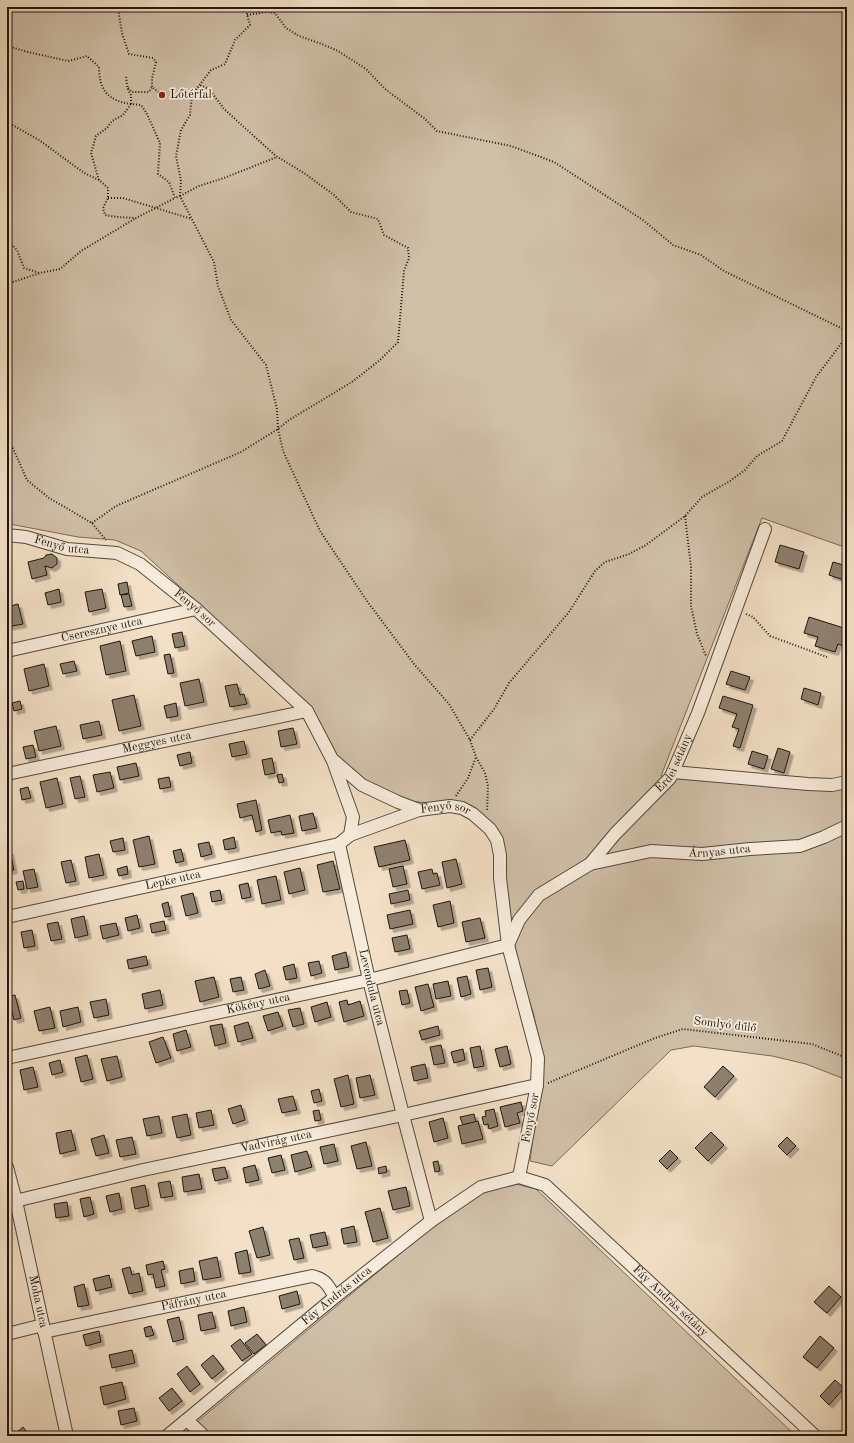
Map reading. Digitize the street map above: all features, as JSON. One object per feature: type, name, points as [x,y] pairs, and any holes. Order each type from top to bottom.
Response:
[{"type":"street","name":"Erdei sétány","points":[[508,945],[519,920],[539,895],[590,864],[615,834],[670,778],[698,713],[765,529]]},
{"type":"street","name":"Fenyő utca","points":[[7,535],[26,537],[67,549],[117,553]]},
{"type":"street","name":"Fenyő sor","points":[[117,553],[140,564],[196,609],[307,710],[332,759],[362,785],[419,810],[450,806],[462,808],[473,814],[490,829],[497,840],[500,856],[500,878],[508,945],[538,1058],[537,1085],[519,1177]]},
{"type":"street","name":"Cseresznye utca","points":[[7,651],[196,609]]},
{"type":"street","name":"Meggyes utca","points":[[7,774],[307,710]]},
{"type":"street","points":[[332,759],[353,817],[350,835]]},
{"type":"street","points":[[673,772],[808,784],[832,785],[847,782]]},
{"type":"street","points":[[339,844],[350,835],[419,810]]},
{"type":"street","name":"Árnyas utca","points":[[590,864],[651,851],[702,854],[800,846],[824,837],[846,826]]},
{"type":"street","name":"Lepke utca","points":[[7,917],[339,844]]},
{"type":"street","name":"Levendula utca","points":[[339,844],[369,980],[431,1221]]},
{"type":"street","name":"Kökény utca","points":[[7,1058],[369,980],[508,945]]},
{"type":"street","name":"Vadvirág utca","points":[[11,1202],[143,1170],[537,1085]]},
{"type":"street","name":"Moha utca","points":[[7,1167],[11,1202],[43,1329],[67,1436]]},
{"type":"street","name":"Fáy András utca","points":[[167,1436],[335,1297],[431,1221],[481,1187],[519,1177]]},
{"type":"street","name":"Fáy András sétány","points":[[519,1177],[545,1185],[815,1436]]},
{"type":"street","name":"Páfrány utca","points":[[7,1334],[43,1329],[312,1276],[321,1278],[327,1284],[335,1297]]},
{"type":"street","points":[[187,1420],[204,1436]]},
{"type":"path","points":[[119,7],[118,9],[122,32],[129,54],[153,58],[156,62],[152,79],[152,87],[149,92],[132,92],[127,87]]},
{"type":"path","points":[[245,7],[250,25],[235,40],[225,64],[211,70],[192,95],[190,115],[181,130],[176,156],[181,180],[180,196],[214,262],[218,286],[231,320],[266,365],[277,409],[278,429],[283,452],[320,531],[367,601],[405,652],[449,704],[470,740],[476,757],[485,773],[488,786],[486,812],[490,829]]},
{"type":"path","points":[[247,15],[267,12],[275,13],[286,28],[299,36],[338,51],[366,69],[385,88],[437,131],[511,146],[554,162],[643,220],[673,245],[701,255],[724,271],[847,331]]},
{"type":"path","points":[[7,46],[68,61],[87,56],[99,67],[99,80],[106,94],[120,102],[141,105],[146,112],[160,143],[158,174],[169,182],[175,198]]},
{"type":"path","points":[[99,180],[92,153],[96,136],[107,128],[112,121],[123,115],[131,104],[131,95],[127,87],[126,77]]},
{"type":"path","points":[[92,524],[116,506],[241,452],[278,429],[289,420],[352,382],[380,360],[398,342],[404,271],[409,258],[408,248],[384,235],[378,219],[350,212],[334,195],[304,173],[277,156],[224,110],[210,89],[200,85]]},
{"type":"path","points":[[152,87],[162,95]]},
{"type":"path","points":[[7,122],[39,140],[86,174],[99,180],[108,188],[108,198],[103,208],[105,215],[136,218]]},
{"type":"path","points":[[7,284],[40,273],[60,269],[81,251],[136,218],[199,186],[224,178],[277,156]]},
{"type":"path","points":[[108,198],[123,198],[155,209],[192,219]]},
{"type":"path","points":[[7,240],[17,250],[24,268],[40,273]]},
{"type":"path","points":[[470,740],[494,709],[509,683],[569,612],[595,571],[605,562],[629,554],[646,545],[685,516],[702,498],[730,481],[745,470],[757,456],[782,441],[816,377],[847,336]]},
{"type":"path","points":[[7,441],[12,446],[27,480],[49,498],[92,524],[117,553]]},
{"type":"path","points":[[685,516],[691,567],[691,606],[697,634],[713,673]]},
{"type":"path","points":[[736,610],[753,617],[770,636],[827,657]]},
{"type":"path","points":[[450,806],[468,778],[476,757]]},
{"type":"path","name":"Somlyó dűlő","points":[[537,1085],[544,1084],[655,1038],[683,1029],[812,1044],[847,1058]]},
{"type":"shaded area","points":[[7,7],[847,7],[847,548],[762,518],[661,776],[670,778],[832,791],[847,788],[847,1080],[806,1064],[772,1056],[694,1046],[671,1050],[552,1166],[530,1161],[543,1056],[533,1012],[505,926],[494,841],[476,816],[450,806],[395,799],[370,784],[339,759],[324,731],[300,697],[141,551],[115,540],[78,537],[7,524]]},
{"type":"shaded area","points":[[516,1184],[536,1189],[796,1436],[180,1436],[425,1233],[480,1191]]},
{"type":"building","points":[[780,545],[804,552],[799,569],[775,562]]},
{"type":"building","points":[[52,554],[57,558],[57,564],[52,568],[45,566],[47,575],[32,579],[28,562],[44,558],[46,555]]},
{"type":"building","points":[[833,562],[847,566],[844,580],[829,575]]},
{"type":"building","points":[[127,582],[129,593],[120,595],[118,584]]},
{"type":"building","points":[[59,589],[61,602],[48,605],[45,593]]},
{"type":"building","points":[[102,589],[106,608],[89,612],[85,592]]},
{"type":"building","points":[[129,594],[132,606],[124,607],[121,595]]},
{"type":"building","points":[[18,604],[23,624],[7,627],[7,607]]},
{"type":"building","points":[[809,617],[847,629],[847,647],[838,644],[835,652],[815,646],[818,637],[804,633]]},
{"type":"building","points":[[182,632],[185,646],[175,648],[172,634]]},
{"type":"building","points":[[152,636],[155,652],[136,656],[132,641]]},
{"type":"building","points":[[120,641],[126,671],[106,675],[100,646]]},
{"type":"building","points":[[170,654],[174,673],[168,674],[164,655]]},
{"type":"building","points":[[74,661],[77,671],[63,674],[60,664]]},
{"type":"building","points":[[44,664],[49,686],[29,691],[24,669]]},
{"type":"building","points":[[731,671],[750,677],[745,690],[726,684]]},
{"type":"building","points":[[199,679],[204,702],[185,706],[180,683]]},
{"type":"building","points":[[237,684],[240,695],[244,694],[247,704],[230,707],[225,686]]},
{"type":"building","points":[[804,688],[821,693],[818,705],[801,699]]},
{"type":"building","points":[[134,695],[141,726],[119,731],[112,700]]},
{"type":"building","points":[[723,696],[753,705],[740,748],[733,746],[739,729],[732,727],[737,714],[719,708]]},
{"type":"building","points":[[20,701],[22,709],[14,711],[12,703]]},
{"type":"building","points":[[176,703],[178,716],[167,718],[164,706]]},
{"type":"building","points":[[99,721],[102,735],[83,739],[80,725]]},
{"type":"building","points":[[56,726],[61,746],[39,751],[34,731]]},
{"type":"building","points":[[293,728],[297,744],[281,747],[278,731]]},
{"type":"building","points":[[244,741],[247,754],[232,757],[229,744]]},
{"type":"building","points":[[33,745],[36,757],[26,759],[23,747]]},
{"type":"building","points":[[778,748],[790,752],[784,773],[771,769]]},
{"type":"building","points":[[752,751],[768,756],[764,769],[748,764]]},
{"type":"building","points":[[190,752],[192,763],[180,766],[177,755]]},
{"type":"building","points":[[272,758],[275,773],[265,775],[262,760]]},
{"type":"building","points":[[136,763],[139,776],[120,780],[117,767]]},
{"type":"building","points":[[110,772],[114,788],[97,792],[93,775]]},
{"type":"building","points":[[282,774],[284,782],[279,783],[277,775]]},
{"type":"building","points":[[80,776],[85,797],[75,799],[70,778]]},
{"type":"building","points":[[169,777],[171,787],[160,789],[158,779]]},
{"type":"building","points":[[57,778],[63,804],[46,808],[40,782]]},
{"type":"building","points":[[28,787],[31,798],[22,800],[20,789]]},
{"type":"building","points":[[256,800],[262,830],[256,832],[252,815],[240,818],[237,804]]},
{"type":"building","points":[[313,813],[317,828],[302,831],[299,816]]},
{"type":"building","points":[[290,815],[294,833],[282,835],[281,831],[271,833],[268,820]]},
{"type":"building","points":[[149,836],[155,864],[139,867],[133,840]]},
{"type":"building","points":[[234,837],[236,848],[225,850],[223,840]]},
{"type":"building","points":[[123,838],[125,850],[113,852],[110,841]]},
{"type":"building","points":[[405,840],[410,860],[379,867],[374,847]]},
{"type":"building","points":[[209,842],[212,854],[201,857],[198,844]]},
{"type":"building","points":[[181,849],[184,861],[176,863],[173,851]]},
{"type":"building","points":[[7,851],[10,851],[14,870],[7,871]]},
{"type":"building","points":[[99,854],[104,875],[89,878],[85,857]]},
{"type":"building","points":[[456,859],[462,884],[447,888],[442,862]]},
{"type":"building","points":[[71,860],[76,881],[66,883],[61,862]]},
{"type":"building","points":[[333,861],[340,889],[323,892],[317,865]]},
{"type":"building","points":[[127,866],[128,874],[119,876],[117,869]]},
{"type":"building","points":[[403,866],[407,884],[393,887],[389,869]]},
{"type":"building","points":[[300,868],[305,890],[289,894],[284,872]]},
{"type":"building","points":[[34,869],[38,887],[27,889],[23,871]]},
{"type":"building","points":[[432,869],[433,874],[437,873],[440,885],[422,889],[418,872]]},
{"type":"building","points":[[276,876],[281,900],[262,904],[257,880]]},
{"type":"building","points":[[23,881],[24,889],[18,890],[16,882]]},
{"type":"building","points":[[248,883],[251,897],[242,899],[239,885]]},
{"type":"building","points":[[220,890],[222,900],[212,902],[210,892]]},
{"type":"building","points":[[408,890],[410,900],[391,904],[389,894]]},
{"type":"building","points":[[193,893],[198,913],[186,916],[181,896]]},
{"type":"building","points":[[450,901],[454,923],[438,927],[433,905]]},
{"type":"building","points":[[168,902],[171,916],[165,917],[162,904]]},
{"type":"building","points":[[410,910],[413,924],[390,929],[387,915]]},
{"type":"building","points":[[137,915],[140,928],[128,931],[125,918]]},
{"type":"building","points":[[84,916],[88,935],[75,938],[71,919]]},
{"type":"building","points":[[480,918],[485,938],[466,942],[462,922]]},
{"type":"building","points":[[164,921],[166,930],[152,933],[150,924]]},
{"type":"building","points":[[58,922],[62,939],[51,941],[47,924]]},
{"type":"building","points":[[116,923],[119,935],[103,939],[100,926]]},
{"type":"building","points":[[32,930],[35,946],[24,948],[21,932]]},
{"type":"building","points":[[407,935],[410,949],[395,952],[392,938]]},
{"type":"building","points":[[346,952],[349,967],[335,970],[332,956]]},
{"type":"building","points":[[146,956],[148,965],[129,969],[127,960]]},
{"type":"building","points":[[319,961],[322,973],[311,976],[308,963]]},
{"type":"building","points":[[294,964],[297,978],[286,980],[283,967]]},
{"type":"building","points":[[488,968],[492,987],[480,990],[476,970]]},
{"type":"building","points":[[265,970],[270,986],[259,989],[255,974]]},
{"type":"building","points":[[467,976],[471,994],[461,997],[457,978]]},
{"type":"building","points":[[214,977],[219,997],[200,1002],[195,981]]},
{"type":"building","points":[[241,977],[244,990],[233,992],[230,979]]},
{"type":"building","points":[[448,981],[451,996],[436,999],[433,984]]},
{"type":"building","points":[[428,984],[434,1007],[421,1011],[415,987]]},
{"type":"building","points":[[160,990],[163,1005],[145,1009],[142,994]]},
{"type":"building","points":[[407,990],[410,1003],[402,1005],[399,991]]},
{"type":"building","points":[[15,995],[21,1018],[14,1020],[11,1008],[7,1009],[7,997]]},
{"type":"building","points":[[106,999],[109,1015],[94,1018],[90,1002]]},
{"type":"building","points":[[347,1000],[348,1005],[360,1001],[364,1016],[344,1022],[339,1002]]},
{"type":"building","points":[[327,1002],[331,1017],[315,1022],[311,1007]]},
{"type":"building","points":[[50,1007],[55,1028],[39,1031],[34,1011]]},
{"type":"building","points":[[78,1007],[81,1022],[63,1027],[60,1011]]},
{"type":"building","points":[[300,1008],[304,1024],[293,1027],[288,1010]]},
{"type":"building","points":[[278,1012],[283,1026],[268,1031],[263,1016]]},
{"type":"building","points":[[248,1022],[253,1038],[238,1042],[234,1026]]},
{"type":"building","points":[[222,1024],[226,1043],[215,1046],[210,1026]]},
{"type":"building","points":[[438,1026],[440,1035],[422,1040],[419,1031]]},
{"type":"building","points":[[186,1030],[191,1047],[177,1051],[173,1034]]},
{"type":"building","points":[[163,1037],[171,1058],[156,1063],[149,1042]]},
{"type":"building","points":[[441,1045],[445,1063],[434,1065],[430,1047]]},
{"type":"building","points":[[480,1046],[484,1066],[474,1068],[470,1048]]},
{"type":"building","points":[[507,1046],[511,1064],[500,1067],[495,1049]]},
{"type":"building","points":[[463,1049],[465,1060],[454,1063],[451,1052]]},
{"type":"building","points":[[87,1055],[93,1079],[81,1082],[75,1058]]},
{"type":"building","points":[[117,1056],[122,1077],[107,1081],[101,1059]]},
{"type":"building","points":[[60,1060],[63,1072],[52,1075],[49,1063]]},
{"type":"building","points":[[425,1064],[428,1078],[414,1081],[411,1067]]},
{"type":"building","points":[[723,1066],[734,1076],[715,1097],[704,1087]]},
{"type":"building","points":[[33,1067],[38,1087],[24,1090],[20,1070]]},
{"type":"building","points":[[348,1075],[354,1104],[341,1107],[334,1079]]},
{"type":"building","points":[[370,1075],[375,1095],[360,1098],[356,1078]]},
{"type":"building","points":[[319,1089],[322,1101],[314,1103],[311,1091]]},
{"type":"building","points":[[293,1096],[297,1110],[282,1113],[278,1099]]},
{"type":"building","points":[[521,1102],[523,1111],[517,1113],[520,1123],[505,1127],[500,1107]]},
{"type":"building","points":[[241,1105],[245,1120],[233,1124],[228,1109]]},
{"type":"building","points":[[494,1109],[498,1126],[489,1129],[488,1124],[484,1125],[482,1117],[486,1116],[485,1111]]},
{"type":"building","points":[[211,1110],[214,1125],[199,1128],[196,1113]]},
{"type":"building","points":[[319,1110],[321,1120],[315,1121],[313,1111]]},
{"type":"building","points":[[187,1114],[191,1135],[177,1138],[172,1117]]},
{"type":"building","points":[[474,1114],[476,1122],[463,1125],[460,1117]]},
{"type":"building","points":[[159,1116],[162,1133],[147,1136],[143,1119]]},
{"type":"building","points":[[443,1118],[448,1138],[434,1142],[429,1122]]},
{"type":"building","points":[[478,1121],[483,1139],[462,1144],[458,1126]]},
{"type":"building","points":[[71,1130],[76,1150],[60,1154],[56,1133]]},
{"type":"building","points":[[711,1132],[724,1145],[708,1161],[695,1148]]},
{"type":"building","points":[[104,1135],[109,1153],[96,1156],[91,1139]]},
{"type":"building","points":[[132,1137],[136,1154],[120,1157],[116,1140]]},
{"type":"building","points":[[787,1137],[796,1146],[787,1155],[778,1146]]},
{"type":"building","points":[[366,1142],[372,1166],[357,1169],[351,1146]]},
{"type":"building","points":[[334,1144],[338,1161],[324,1164],[320,1147]]},
{"type":"building","points":[[670,1150],[678,1158],[667,1169],[659,1161]]},
{"type":"building","points":[[307,1151],[312,1167],[295,1172],[291,1155]]},
{"type":"building","points":[[281,1155],[285,1170],[272,1173],[268,1158]]},
{"type":"building","points":[[438,1161],[440,1171],[435,1172],[433,1162]]},
{"type":"building","points":[[255,1165],[259,1180],[246,1183],[243,1168]]},
{"type":"building","points":[[386,1166],[387,1172],[379,1174],[378,1168]]},
{"type":"building","points":[[225,1167],[228,1178],[215,1181],[212,1169]]},
{"type":"building","points":[[199,1174],[202,1189],[184,1192],[182,1177]]},
{"type":"building","points":[[170,1181],[173,1196],[161,1198],[158,1183]]},
{"type":"building","points":[[145,1185],[149,1206],[135,1209],[131,1188]]},
{"type":"building","points":[[406,1187],[410,1206],[393,1210],[388,1191]]},
{"type":"building","points":[[119,1193],[122,1209],[110,1212],[106,1196]]},
{"type":"building","points":[[90,1197],[94,1214],[84,1217],[80,1199]]},
{"type":"building","points":[[67,1202],[69,1216],[56,1218],[54,1204]]},
{"type":"building","points":[[380,1208],[388,1238],[373,1242],[365,1212]]},
{"type":"building","points":[[354,1226],[357,1242],[344,1244],[341,1229]]},
{"type":"building","points":[[263,1227],[270,1255],[257,1258],[249,1231]]},
{"type":"building","points":[[325,1232],[328,1245],[313,1248],[310,1235]]},
{"type":"building","points":[[299,1238],[304,1258],[294,1260],[289,1240]]},
{"type":"building","points":[[247,1250],[251,1272],[239,1274],[235,1253]]},
{"type":"building","points":[[217,1257],[221,1277],[203,1280],[199,1261]]},
{"type":"building","points":[[163,1261],[165,1269],[161,1270],[165,1286],[156,1288],[153,1274],[148,1275],[146,1265]]},
{"type":"building","points":[[130,1267],[132,1275],[139,1273],[143,1291],[129,1294],[122,1269]]},
{"type":"building","points":[[193,1268],[195,1281],[181,1284],[179,1271]]},
{"type":"building","points":[[109,1275],[112,1287],[96,1291],[93,1279]]},
{"type":"building","points":[[84,1284],[89,1305],[78,1307],[74,1287]]},
{"type":"building","points":[[829,1286],[841,1297],[827,1313],[814,1302]]},
{"type":"building","points":[[297,1291],[300,1304],[282,1309],[279,1296]]},
{"type":"building","points":[[244,1307],[247,1322],[231,1326],[228,1311]]},
{"type":"building","points":[[212,1312],[216,1328],[201,1331],[198,1315]]},
{"type":"building","points":[[179,1317],[184,1339],[173,1342],[167,1320]]},
{"type":"building","points":[[151,1326],[154,1335],[146,1337],[144,1328]]},
{"type":"building","points":[[99,1331],[101,1342],[86,1346],[83,1335]]},
{"type":"building","points":[[257,1334],[266,1345],[254,1354],[245,1343]]},
{"type":"building","points":[[820,1336],[834,1348],[817,1368],[803,1357]]},
{"type":"building","points":[[240,1339],[252,1354],[242,1361],[231,1346]]},
{"type":"building","points":[[132,1350],[135,1363],[112,1368],[109,1355]]},
{"type":"building","points":[[213,1355],[224,1369],[212,1379],[201,1365]]},
{"type":"building","points":[[187,1366],[200,1384],[190,1392],[177,1374]]},
{"type":"building","points":[[835,1380],[844,1388],[829,1405],[820,1396]]},
{"type":"building","points":[[122,1382],[126,1399],[104,1405],[100,1387]]},
{"type":"building","points":[[172,1388],[182,1401],[169,1411],[159,1398]]},
{"type":"building","points":[[134,1408],[137,1421],[121,1425],[118,1411]]},
{"type":"building","points":[[23,1427],[30,1436],[18,1436],[16,1433]]},
{"type":"place","name":"Lőtérfal","points":[[162,95]]}]
